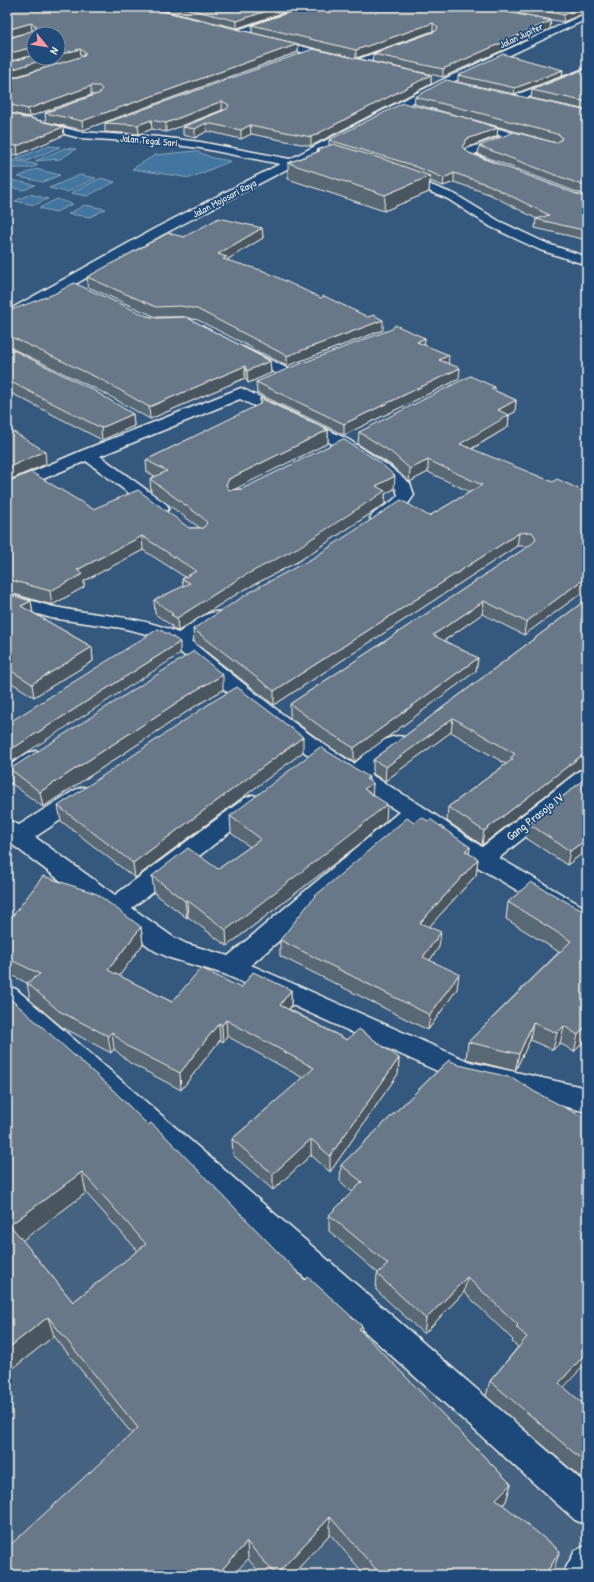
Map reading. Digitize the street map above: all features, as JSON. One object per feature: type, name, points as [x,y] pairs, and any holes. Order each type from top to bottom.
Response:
[{"type":"street","points":[[313,7],[235,32],[371,66]]},
{"type":"street","name":"Jalan Jupiter","points":[[443,83],[587,16]]},
{"type":"street","points":[[550,24],[564,27]]},
{"type":"street","points":[[349,61],[405,45]]},
{"type":"street","points":[[297,57],[312,52]]},
{"type":"street","points":[[537,103],[513,97],[587,71]]},
{"type":"street","points":[[429,79],[458,86]]},
{"type":"street","name":"Jalan Mojosari Raya","points":[[7,317],[163,230],[402,106],[443,83]]},
{"type":"street","points":[[402,106],[417,109]]},
{"type":"street","name":"Jalan Tegal Sari","points":[[7,116],[80,135],[159,140],[200,145],[292,163]]},
{"type":"street","points":[[13,128],[44,117]]},
{"type":"street","points":[[460,120],[513,136],[471,152],[468,155],[502,169]]},
{"type":"street","points":[[80,135],[102,127]]},
{"type":"street","points":[[159,140],[181,131]]},
{"type":"street","points":[[316,150],[329,154]]},
{"type":"street","points":[[387,171],[419,182],[452,197],[495,224],[544,247],[587,261]]},
{"type":"street","points":[[66,284],[80,290]]},
{"type":"street","points":[[233,345],[286,373]]},
{"type":"street","points":[[7,489],[87,454],[144,424],[241,393],[300,368]]},
{"type":"street","points":[[241,393],[350,440],[404,486],[406,495],[400,504],[368,526]]},
{"type":"street","points":[[323,453],[350,440]]},
{"type":"street","points":[[87,454],[173,518]]},
{"type":"street","points":[[7,599],[51,612],[122,622],[158,631],[179,641],[186,661],[280,713],[319,752],[414,811],[482,859],[587,920]]},
{"type":"street","points":[[179,641],[229,609]]},
{"type":"street","points":[[138,643],[158,631]]},
{"type":"street","points":[[218,703],[239,691]]},
{"type":"street","points":[[355,774],[412,732]]},
{"type":"street","points":[[7,777],[51,749]]},
{"type":"street","points":[[301,767],[319,752]]},
{"type":"street","name":"Gang Prasojo IV","points":[[482,859],[587,776]]},
{"type":"street","points":[[101,783],[12,833],[164,944],[232,967],[466,1072],[587,1100]]},
{"type":"street","points":[[115,908],[270,790]]},
{"type":"street","points":[[232,967],[414,811]]},
{"type":"street","points":[[7,996],[587,1508]]},
{"type":"street","points":[[580,1575],[587,1563]]},
{"type":"shaded area","points":[[49,146],[60,147],[27,161],[15,159]]},
{"type":"shaded area","points":[[65,148],[76,149],[60,159],[35,161]]},
{"type":"shaded area","points":[[195,151],[213,158],[231,161],[190,178],[132,169],[155,155]]},
{"type":"shaded area","points":[[10,160],[38,165],[30,168],[7,168],[7,161]]},
{"type":"shaded area","points":[[36,169],[60,175],[43,182],[18,177]]},
{"type":"shaded area","points":[[80,175],[96,178],[67,192],[49,188]]},
{"type":"shaded area","points":[[101,178],[115,182],[87,196],[71,193]]},
{"type":"shaded area","points":[[11,180],[35,185],[24,190],[7,187],[7,183]]},
{"type":"shaded area","points":[[30,194],[48,199],[34,205],[15,201]]},
{"type":"shaded area","points":[[57,199],[73,204],[56,212],[39,208]]},
{"type":"shaded area","points":[[85,205],[106,209],[90,217],[68,214]]},
{"type":"shaded area","points":[[7,986],[578,1513],[587,1553],[587,1575],[7,1575]]},
{"type":"building","points":[[7,7],[145,7],[298,44],[82,121],[45,113],[100,93],[102,89],[99,86],[91,86],[28,109],[7,104],[7,80],[51,66],[66,66],[66,61],[83,56],[86,53],[80,49],[66,53],[66,26],[37,26],[31,23],[7,30]]},
{"type":"building","points":[[180,7],[278,7],[237,21]]},
{"type":"building","points":[[305,7],[482,7],[551,21],[443,69],[373,54],[436,31],[438,27],[433,23],[356,50],[252,25]]},
{"type":"building","points":[[524,7],[582,7],[564,15]]},
{"type":"building","points":[[26,33],[26,49],[7,54],[7,39]]},
{"type":"building","points":[[313,49],[431,75],[311,137],[250,125],[241,130],[206,123],[195,129],[183,127],[227,109],[229,105],[222,101],[166,123],[151,120],[138,125],[105,123]]},
{"type":"building","points":[[503,54],[563,70],[515,88],[458,75]]},
{"type":"building","points":[[26,57],[26,65],[7,71],[7,63]]},
{"type":"building","points":[[587,68],[587,102],[532,90]]},
{"type":"building","points":[[446,80],[587,111],[587,187],[479,146],[514,132],[556,143],[562,139],[560,135],[415,97]]},
{"type":"building","points":[[403,103],[463,117],[498,128],[467,139],[462,147],[469,153],[587,198],[587,231],[536,219],[549,215],[489,185],[454,173],[444,178],[409,164],[329,140]]},
{"type":"building","points":[[7,112],[22,118],[29,118],[63,127],[17,146],[7,144]]},
{"type":"building","points":[[333,144],[383,159],[430,176],[385,195],[288,163],[320,151],[317,150]]},
{"type":"building","points":[[219,218],[262,228],[218,254],[227,257],[223,259],[264,271],[321,298],[324,296],[368,317],[374,315],[383,320],[287,356],[197,309],[181,306],[156,307],[87,277],[168,233],[184,237]]},
{"type":"building","points":[[74,283],[147,316],[157,318],[186,317],[270,361],[247,371],[245,366],[149,407],[104,381],[7,335],[7,310],[11,310],[54,294]]},
{"type":"building","points":[[395,325],[425,338],[417,342],[449,355],[439,360],[460,368],[344,424],[256,382],[392,329]]},
{"type":"building","points":[[7,347],[93,390],[133,414],[101,428],[7,380]]},
{"type":"building","points":[[470,376],[495,387],[491,389],[516,400],[498,410],[509,415],[460,444],[553,482],[557,479],[587,493],[587,580],[581,581],[526,622],[484,601],[433,635],[478,658],[354,748],[328,732],[290,704],[533,543],[536,538],[532,532],[519,533],[274,691],[193,629],[255,589],[313,558],[401,500],[429,516],[482,485],[428,460],[410,469],[391,452],[359,432]]},
{"type":"building","points":[[260,398],[328,430],[229,479],[226,485],[229,490],[242,489],[343,439],[378,461],[395,476],[376,486],[385,491],[299,547],[240,578],[177,618],[171,615],[173,614],[154,600],[190,583],[182,579],[196,571],[142,536],[77,570],[83,574],[50,591],[7,579],[7,482],[31,472],[93,509],[138,490],[189,528],[203,528],[207,523],[203,518],[150,479],[167,471],[146,460],[262,403]]},
{"type":"building","points":[[7,428],[45,451],[7,468]]},
{"type":"building","points":[[7,594],[31,601],[21,606],[92,647],[32,684],[7,668]]},
{"type":"building","points":[[587,599],[587,755],[581,756],[484,831],[448,807],[513,759],[510,758],[515,754],[453,718],[386,767],[373,760]]},
{"type":"building","points":[[158,629],[180,642],[7,752],[7,721],[13,720]]},
{"type":"building","points":[[194,651],[223,675],[196,690],[40,792],[10,769]]},
{"type":"building","points":[[237,687],[303,737],[133,863],[58,806],[212,702]]},
{"type":"building","points":[[320,747],[369,777],[366,779],[373,783],[364,789],[387,804],[226,930],[187,900],[185,901],[152,876],[188,848],[218,869],[261,839],[230,816]]},
{"type":"building","points":[[587,777],[587,839],[570,851],[529,824]]},
{"type":"building","points":[[421,817],[428,821],[430,819],[470,847],[465,851],[478,859],[420,923],[441,932],[423,957],[459,974],[430,1015],[280,940],[315,896],[407,818],[414,823]]},
{"type":"building","points":[[43,876],[97,894],[141,927],[108,970],[172,1002],[201,968],[241,988],[253,972],[291,990],[280,1005],[347,1040],[359,1029],[399,1058],[330,1156],[311,1139],[273,1174],[232,1139],[314,1068],[226,1020],[222,1025],[219,1023],[180,1073],[127,1046],[112,1032],[108,1036],[59,1011],[27,983],[40,974],[7,958],[7,916],[11,918]]},
{"type":"building","points":[[531,882],[587,912],[587,1025],[578,1035],[564,1026],[557,1033],[533,1023],[519,1054],[468,1042],[571,941],[508,902]]},
{"type":"building","points":[[7,996],[110,1087],[148,1125],[151,1123],[166,1137],[305,1280],[308,1277],[362,1326],[359,1329],[511,1484],[496,1499],[560,1551],[545,1575],[381,1575],[330,1517],[276,1575],[247,1542],[217,1575],[7,1575],[7,1548],[138,1428],[48,1317],[7,1349]],"holes":[[[82,1172],[146,1244],[73,1302],[10,1225]]]},
{"type":"building","points":[[449,1060],[459,1065],[513,1078],[535,1092],[587,1119],[587,1352],[559,1383],[587,1407],[586,1463],[490,1381],[527,1337],[516,1327],[518,1325],[467,1277],[426,1319],[377,1274],[388,1264],[329,1215],[362,1182],[341,1165]]}]
